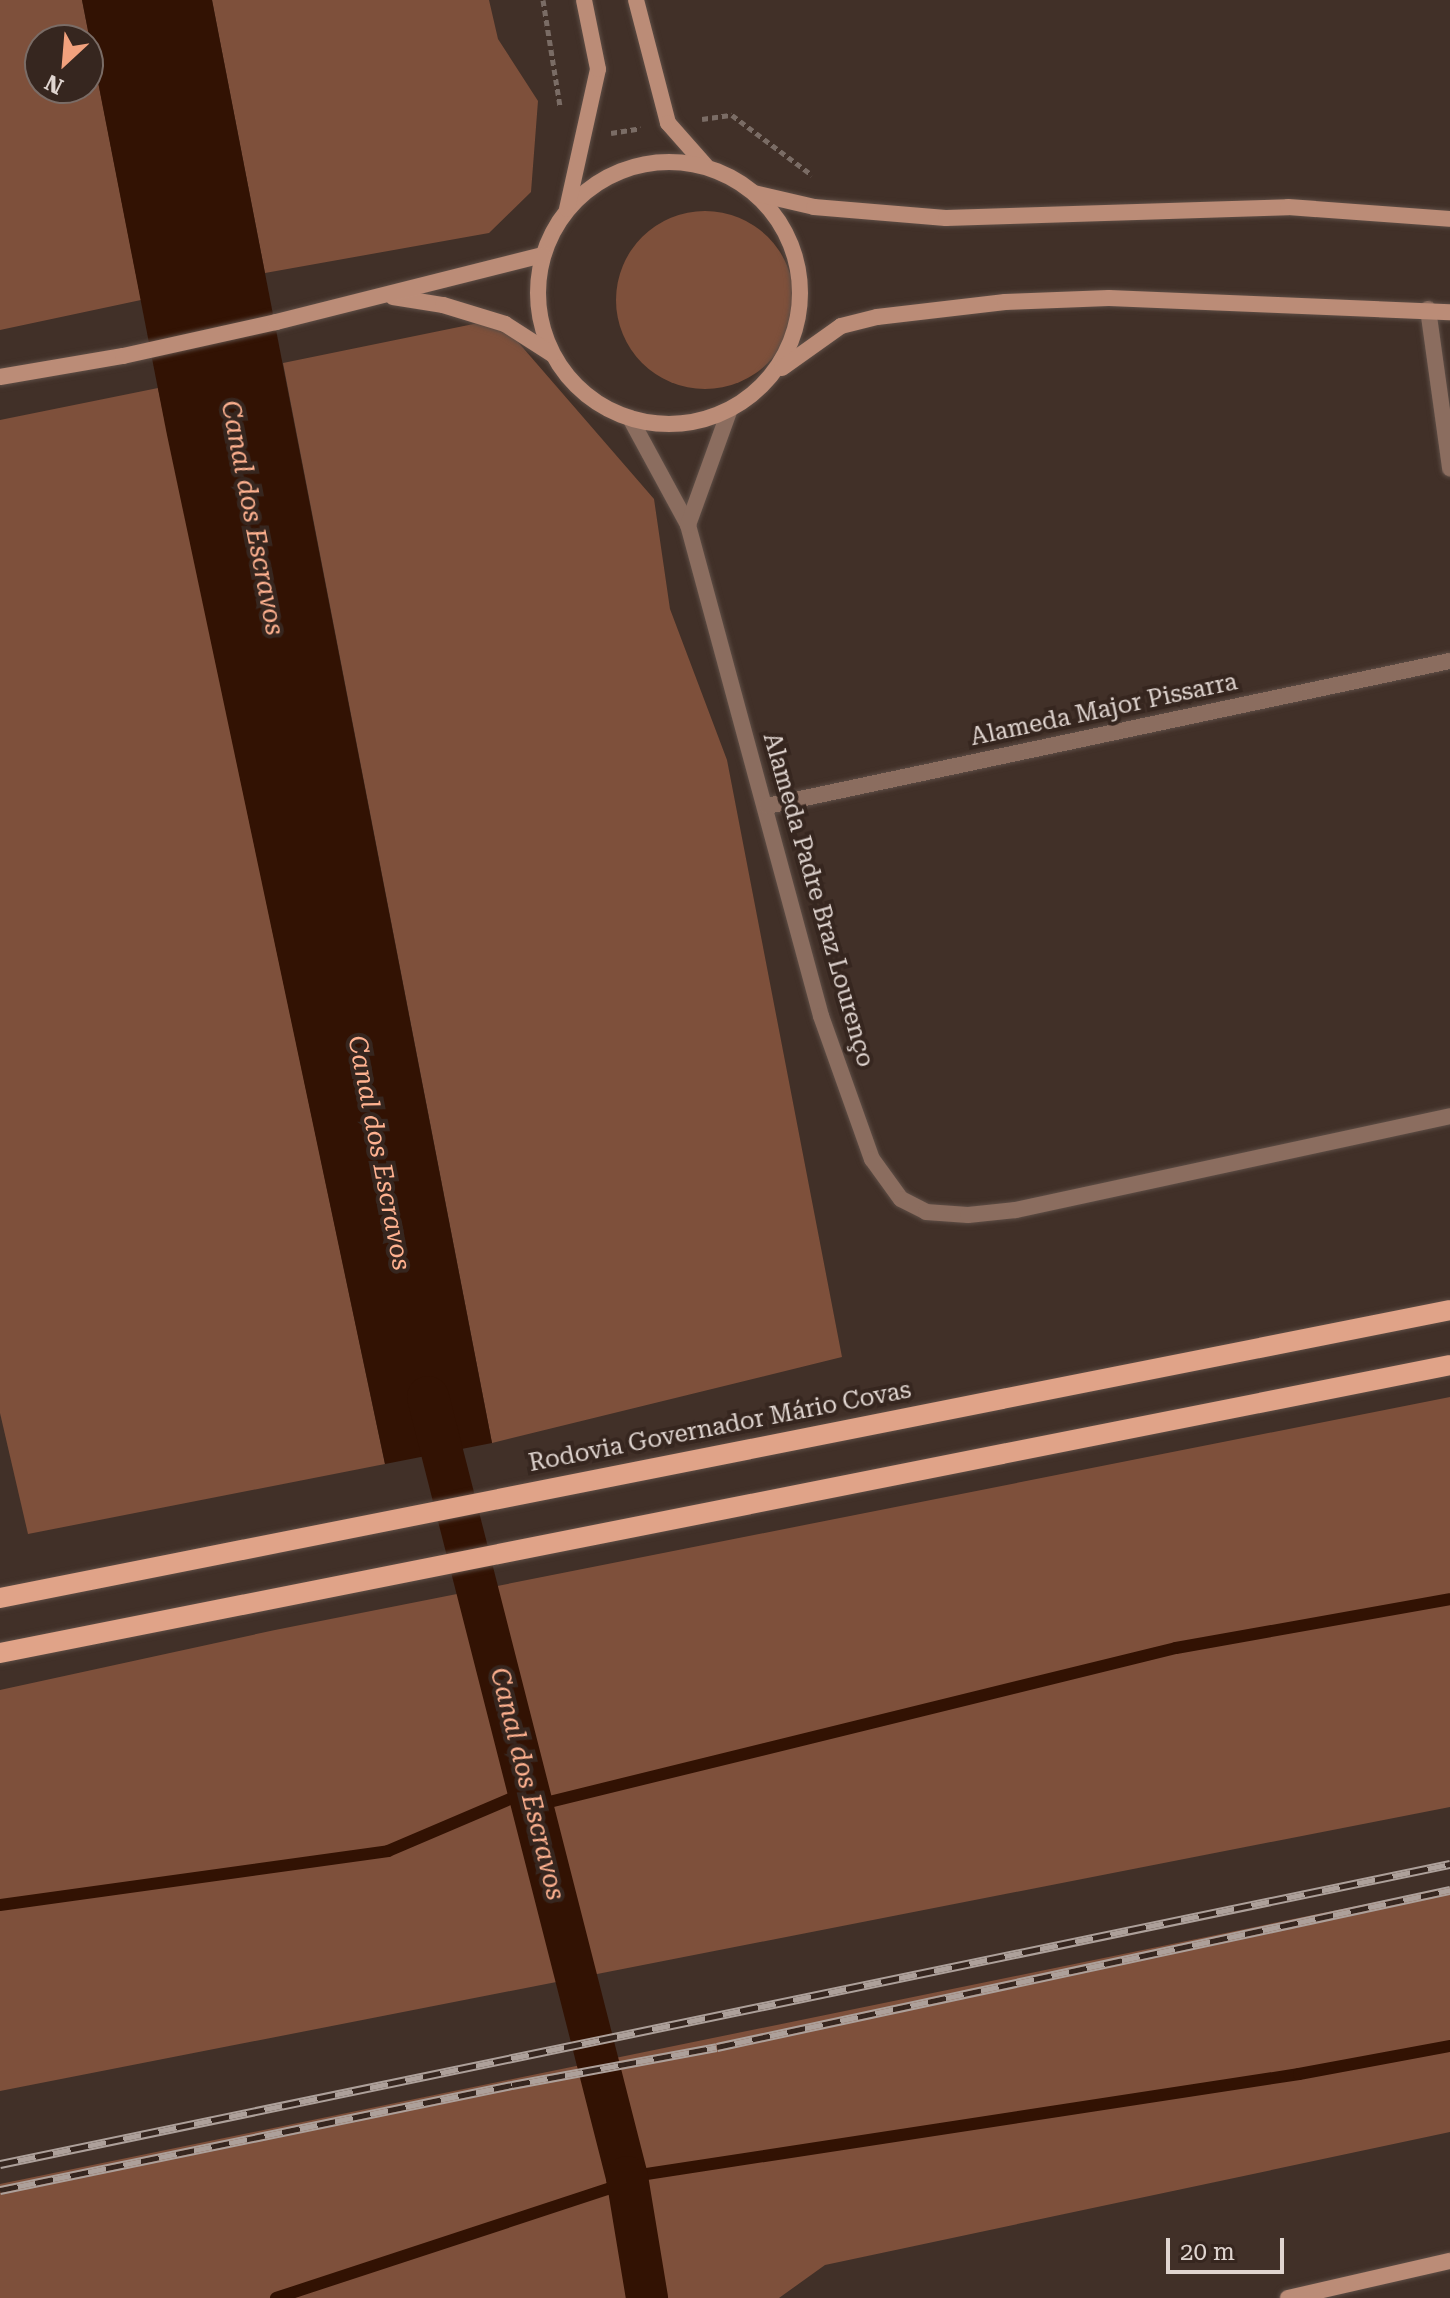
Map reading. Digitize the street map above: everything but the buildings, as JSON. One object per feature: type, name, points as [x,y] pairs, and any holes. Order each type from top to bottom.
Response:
[{"type":"main road","name":"Rodovia Governador Mário Covas","points":[[0,1598],[1450,1310]]},
{"type":"main road","points":[[0,1653],[1450,1365]]},
{"type":"street","points":[[584,0],[598,69],[586,137],[567,209],[543,255],[538,299],[540,322],[552,354],[572,382],[599,404],[630,418],[664,424],[698,421],[730,409],[809,346],[841,326],[946,308],[1109,298],[1450,312]]},
{"type":"street","points":[[636,0],[668,123],[708,168]]},
{"type":"street","points":[[567,209],[589,188],[616,173],[646,164],[677,162],[708,168],[753,192],[814,207],[946,218],[1288,207],[1450,219]]},
{"type":"street","points":[[753,192],[774,214],[789,240],[798,268],[801,298],[796,327],[785,355],[768,379]]},
{"type":"street","points":[[0,377],[123,356],[276,322],[543,255]]},
{"type":"street","points":[[387,296],[472,312],[505,324],[552,354]]},
{"type":"street","points":[[1428,309],[1450,468]]},
{"type":"street","points":[[688,525],[730,409]]},
{"type":"street","name":"Alameda Padre Braz Lourenço","points":[[630,418],[688,525],[767,806],[821,1016],[872,1159],[901,1199],[926,1212],[968,1215],[1016,1210],[1450,1116]]},
{"type":"street","name":"Alameda Major Pissarra","points":[[767,806],[1450,661]]},
{"type":"street","points":[[1288,2298],[1450,2261]]},
{"type":"path","points":[[543,0],[566,126],[586,137],[732,115],[819,180]]},
{"type":"shaded area","points":[[0,0],[82,0],[87,24],[24,24],[24,104],[102,104],[141,300],[0,330]]},
{"type":"shaded area","points":[[212,0],[489,0],[498,39],[538,101],[531,192],[489,233],[265,273]]},
{"type":"shaded area","points":[[705,211],[739,218],[768,237],[787,266],[794,300],[787,334],[768,363],[739,382],[705,389],[671,382],[642,363],[623,334],[616,300],[623,266],[642,237],[671,218]]},
{"type":"shaded area","points":[[498,319],[654,499],[670,609],[727,760],[842,1357],[492,1443],[283,363]]},
{"type":"shaded area","points":[[158,388],[385,1464],[28,1534],[0,1413],[0,420]]},
{"type":"shaded area","points":[[1450,1397],[1450,1807],[0,2091],[0,1690],[275,1630]]},
{"type":"shaded area","points":[[1450,1887],[1450,2132],[825,2265],[779,2298],[0,2298],[0,2184]]},
{"type":"water","points":[[82,0],[212,0],[492,1443],[385,1464],[167,435],[102,104],[104,24],[87,24]]},
{"type":"waterway","name":"Canal dos Escravos","points":[[428,1397],[627,2177],[647,2298]]},
{"type":"waterway","points":[[533,1806],[1176,1648],[1450,1599]]},
{"type":"waterway","points":[[0,1905],[388,1851],[529,1791]]},
{"type":"waterway","points":[[627,2177],[1299,2074],[1450,2046]]},
{"type":"waterway","points":[[276,2298],[628,2182]]},
{"type":"railway","points":[[0,2164],[1450,1864]]},
{"type":"railway","points":[[0,2190],[512,2085],[717,2047],[1450,1890]]}]
